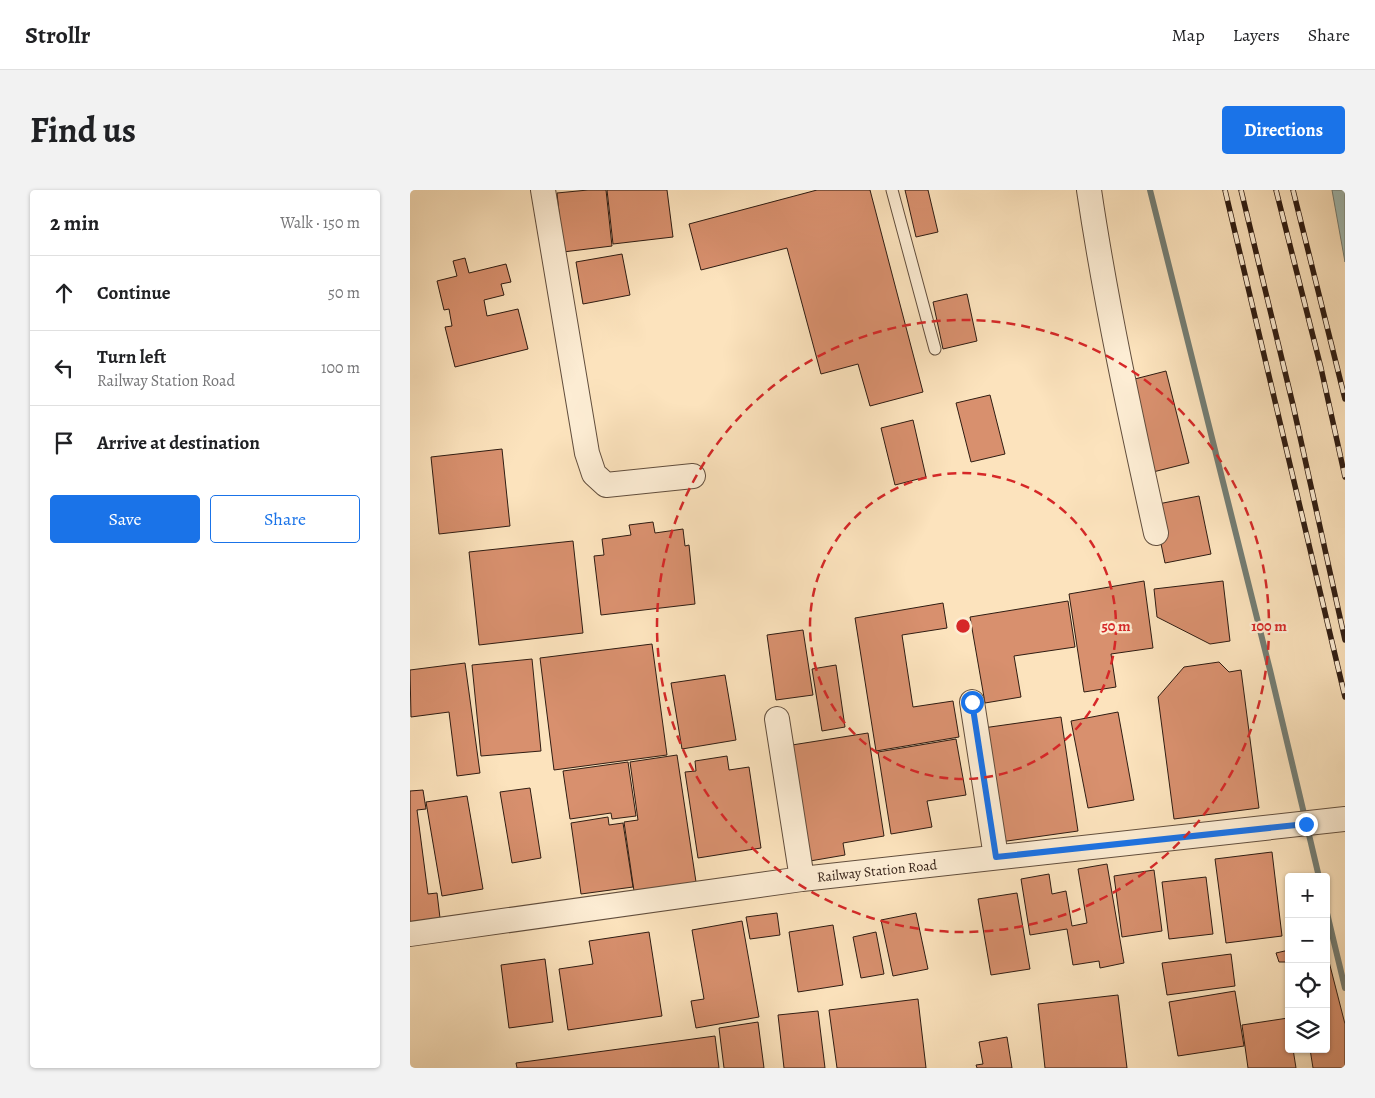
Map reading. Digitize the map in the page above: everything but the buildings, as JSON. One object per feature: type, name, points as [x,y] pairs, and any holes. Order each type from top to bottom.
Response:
[{"type":"street","points":[[543,190],[587,454],[594,474],[606,485],[693,476]]},
{"type":"street","points":[[1089,190],[1098,252],[1128,410],[1156,533]]},
{"type":"street","points":[[972,702],[996,857]]},
{"type":"street","points":[[777,719],[802,879]]},
{"type":"street","name":"Railway Station Road","points":[[410,934],[802,879],[1345,819]]},
{"type":"lane","points":[[892,190],[935,349]]},
{"type":"water","points":[[1332,190],[1345,190],[1345,262]]},
{"type":"waterway","points":[[1150,190],[1270,670],[1318,873]]},
{"type":"waterway","points":[[1328,918],[1345,988]]},
{"type":"railway","points":[[1225,190],[1345,697]]},
{"type":"railway","points":[[1241,190],[1293,405],[1345,640]]},
{"type":"railway","points":[[1276,190],[1321,368],[1345,477]]},
{"type":"railway","points":[[1293,190],[1345,399]]},
{"type":"route","points":[[972,702],[996,857],[1306,824]]}]
